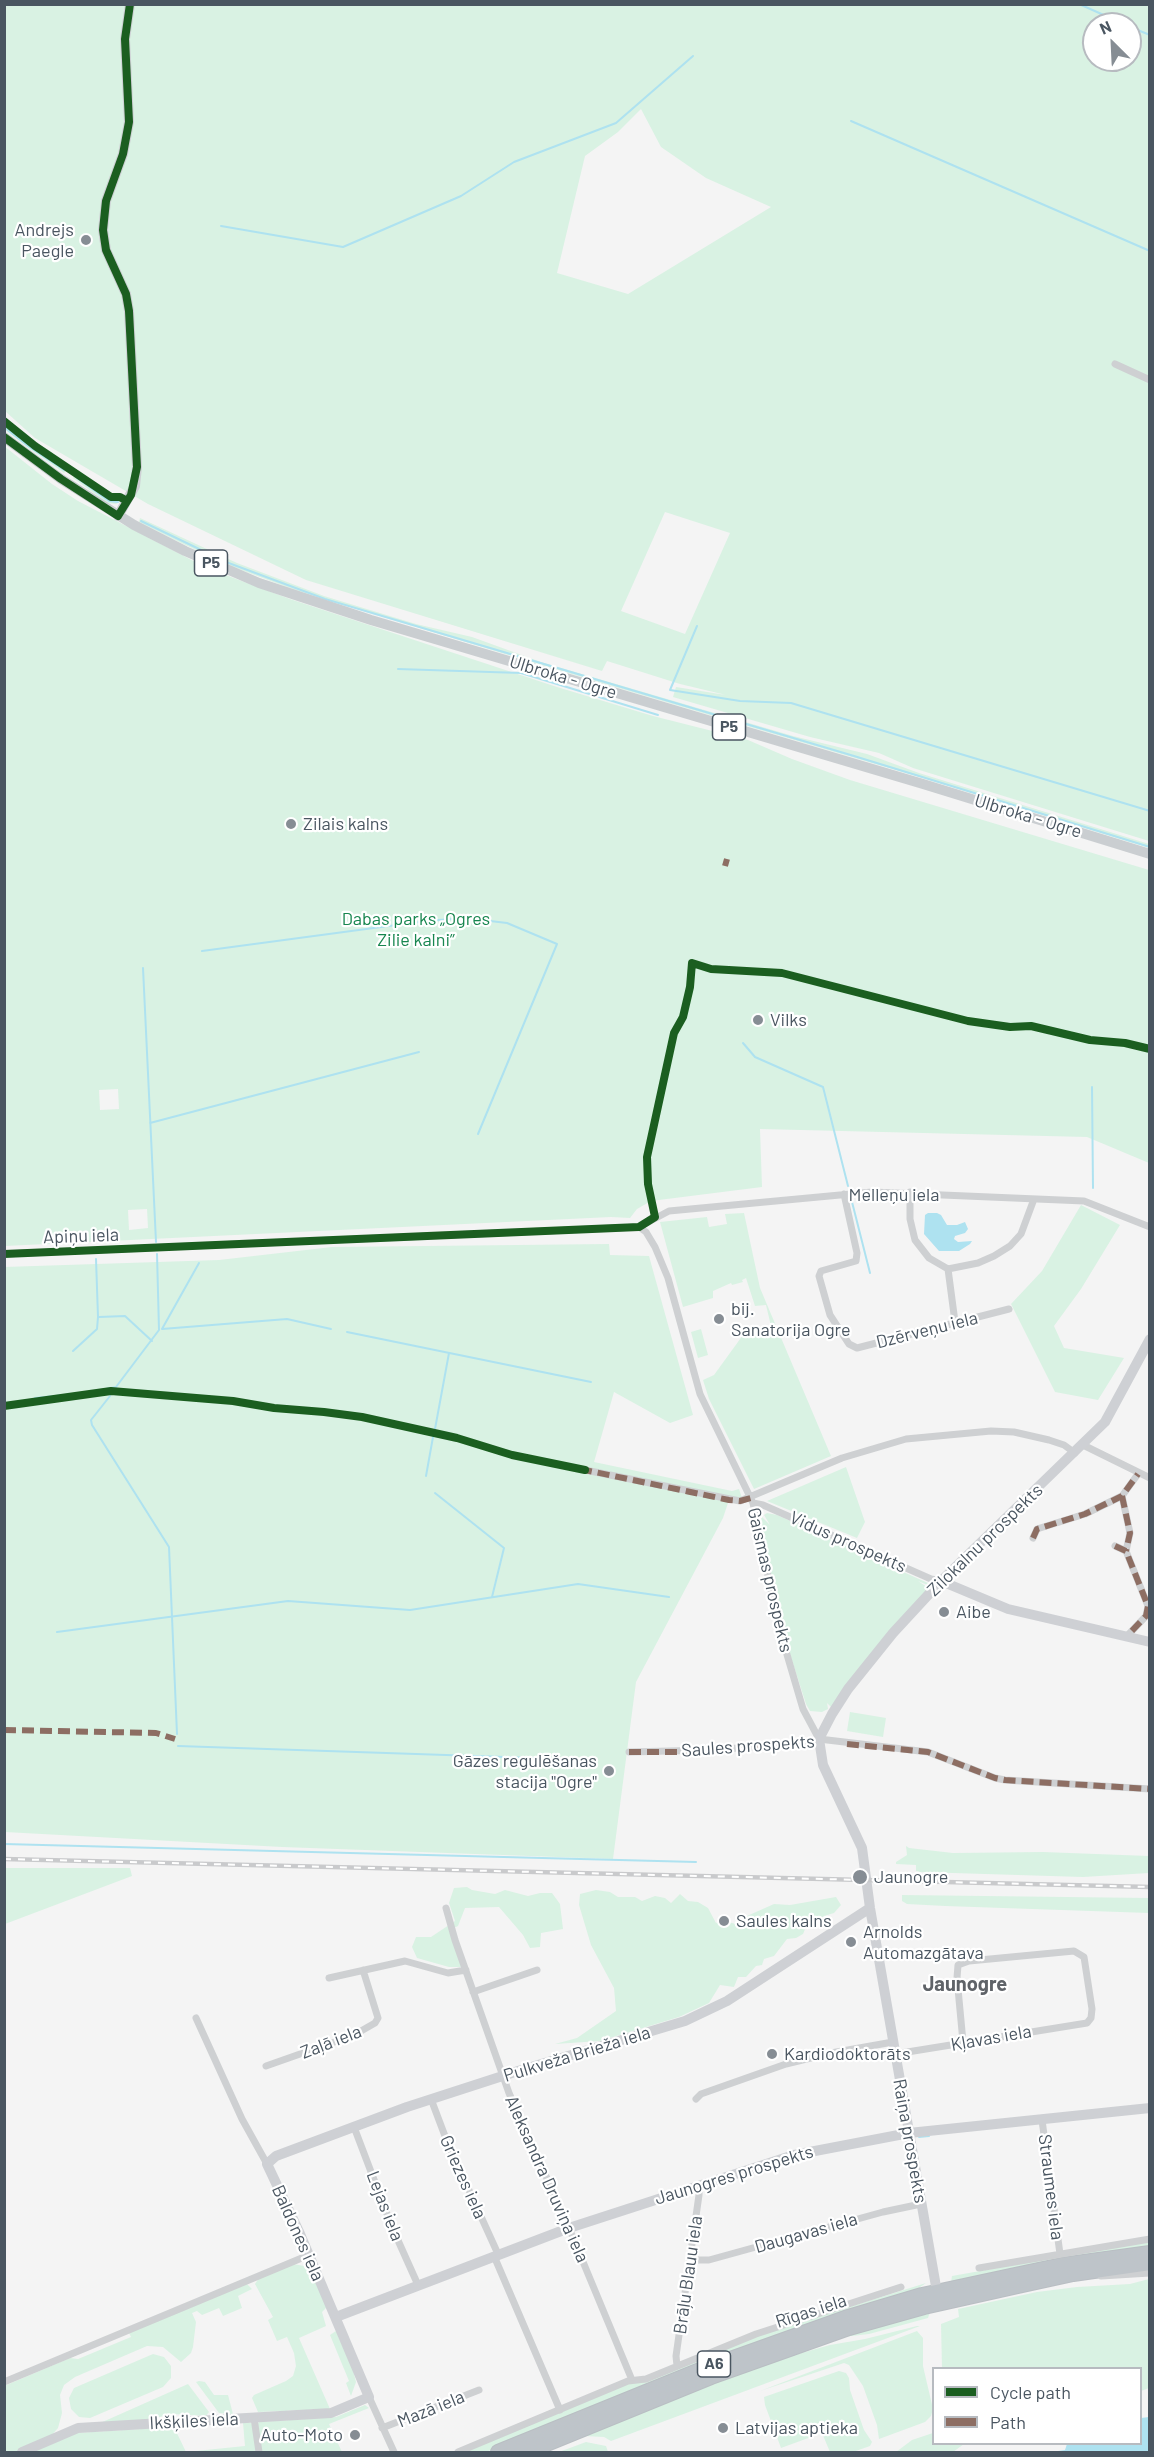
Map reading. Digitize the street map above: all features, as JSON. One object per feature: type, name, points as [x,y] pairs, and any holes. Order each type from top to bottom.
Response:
[{"type":"highway","name":"Rīgas iela","points":[[498,2452],[705,2368],[867,2311],[938,2298],[1065,2268],[1149,2253]]},
{"type":"highway","name":"Rīgas iela","points":[[1065,2268],[1149,2263]]},
{"type":"highway","name":"Rīgas iela","points":[[526,2452],[711,2377],[938,2298]]},
{"type":"main road","name":"Ulbroka - Ogre","points":[[4,437],[61,479],[118,516],[224,569],[309,600],[1149,854]]},
{"type":"street","points":[[118,516],[135,486],[137,467],[129,311],[126,294],[106,250],[103,230],[106,201],[123,154],[129,122],[125,39],[130,4]]},
{"type":"street","points":[[1115,364],[1149,380]]},
{"type":"street","points":[[910,1192],[910,1219],[915,1240],[929,1258],[948,1269],[978,1263],[1010,1246],[1021,1234],[1034,1199]]},
{"type":"street","name":"Melleņu iela","points":[[639,1227],[669,1211],[844,1194],[910,1192],[1084,1201],[1149,1227]]},
{"type":"street","name":"Dzērveņu iela","points":[[844,1194],[856,1261],[821,1271],[819,1276],[830,1315],[849,1344],[857,1348],[1009,1309]]},
{"type":"street","name":"Apiņu iela","points":[[4,1254],[639,1227]]},
{"type":"street","name":"Gaismas prospekts","points":[[639,1227],[646,1232],[655,1247],[668,1278],[700,1394],[752,1500],[778,1624],[790,1667],[803,1708],[819,1739],[823,1765],[857,1837]]},
{"type":"street","points":[[948,1269],[955,1322]]},
{"type":"street","name":"Zilokalnu prospekts","points":[[819,1739],[832,1714],[869,1661],[941,1581],[1079,1449],[1112,1412],[1149,1340]]},
{"type":"street","points":[[585,1470],[729,1500],[752,1500],[842,1458],[906,1439],[991,1431],[1012,1432],[1049,1440],[1079,1449],[1149,1478]]},
{"type":"street","points":[[1033,1538],[1037,1529],[1085,1514],[1122,1496],[1138,1474]]},
{"type":"street","points":[[1122,1496],[1130,1533],[1126,1551],[1148,1606],[1146,1616],[1128,1635]]},
{"type":"street","name":"Vidus prospekts","points":[[752,1500],[931,1579],[1017,1612],[1128,1635],[1149,1642]]},
{"type":"street","points":[[1115,1546],[1126,1551]]},
{"type":"street","name":"Saules prospekts","points":[[629,1752],[710,1750],[807,1743],[819,1739],[928,1752],[994,1778],[1005,1780],[1149,1789]]},
{"type":"street","name":"Raiņa prospekts","points":[[857,1837],[865,1862],[870,1908],[938,2298]]},
{"type":"street","name":"Aleksandra Druviņa iela","points":[[446,1908],[503,2076],[632,2380]]},
{"type":"street","name":"Pulkveža Brieža iela","points":[[267,2164],[276,2156],[431,2099],[668,2027],[700,2015],[733,1997],[870,1908]]},
{"type":"street","name":"Kļavas iela","points":[[896,2054],[1087,2023],[1091,2018],[1092,2009],[1084,1957],[1074,1951],[969,1961],[958,1965],[963,2042]]},
{"type":"street","points":[[329,1978],[405,1960],[448,1972],[466,1970]]},
{"type":"street","name":"Zaļā iela","points":[[267,2066],[354,2035],[375,2023],[378,2018],[363,1970]]},
{"type":"street","points":[[473,1992],[537,1970]]},
{"type":"street","name":"Baldones iela","points":[[196,2018],[309,2255],[394,2452]]},
{"type":"street","points":[[696,2099],[701,2094],[779,2066],[831,2053],[893,2042]]},
{"type":"street","name":"Griezes iela","points":[[431,2099],[560,2410]]},
{"type":"street","name":"Jaunogres prospekts","points":[[336,2318],[569,2228],[794,2155],[909,2133],[1149,2108]]},
{"type":"street","name":"Straumes iela","points":[[1042,2120],[1065,2268]]},
{"type":"street","name":"Lejas iela","points":[[354,2127],[392,2227],[418,2285]]},
{"type":"street","name":"Brāļu Blauu iela","points":[[677,2366],[676,2356],[699,2185]]},
{"type":"street","name":"Daugavas iela","points":[[690,2260],[709,2260],[882,2212],[921,2204]]},
{"type":"street","name":"Rīgas iela","points":[[979,2268],[1065,2268],[1149,2239]]},
{"type":"street","points":[[4,2382],[309,2255]]},
{"type":"street","points":[[1065,2268],[1098,2276],[1149,2273]]},
{"type":"street","name":"Rīgas iela","points":[[560,2410],[632,2380],[646,2379],[778,2326],[901,2287]]},
{"type":"street","name":"Mazā iela","points":[[382,2428],[479,2390]]},
{"type":"street","name":"Ikšķiles iela","points":[[22,2452],[78,2428],[330,2413],[369,2397]]},
{"type":"street","points":[[458,2452],[560,2410]]},
{"type":"street","points":[[254,2418],[259,2452]]},
{"type":"green space","points":[[5,5],[1149,5],[1149,841],[913,768],[879,753],[810,737],[673,697],[676,687],[726,695],[680,684],[607,661],[602,671],[306,580],[148,504],[35,438],[5,411]],"holes":[[[641,109],[661,147],[706,178],[771,207],[628,294],[557,273],[585,156],[618,132]],[[665,512],[730,533],[685,634],[621,611]]]},
{"type":"green space","points":[[4,424],[72,471],[72,475],[66,471],[64,473],[27,447],[5,430]]},
{"type":"green space","name":"Dabas parks „Ogres Zilie kalni”","points":[[4,446],[52,484],[78,501],[207,568],[290,599],[557,687],[653,716],[748,740],[850,780],[1149,870],[1149,1163],[1087,1137],[760,1129],[762,1187],[651,1201],[637,1209],[630,1218],[611,1217],[5,1246]],"holes":[[[118,1089],[119,1109],[100,1110],[99,1090]],[[147,1209],[148,1228],[129,1230],[128,1210]]]},
{"type":"green space","points":[[75,475],[111,499],[123,500],[116,504],[107,503],[73,478]]},
{"type":"green space","points":[[140,518],[237,563],[324,596],[416,624],[472,637],[541,662],[793,736],[867,754],[919,773],[1149,844],[1149,848],[295,590],[233,567],[181,543],[139,522]]},
{"type":"green space","points":[[1081,1205],[1120,1225],[1081,1289],[1054,1326],[1064,1348],[1124,1358],[1098,1400],[1055,1392],[1011,1304],[1042,1271]]},
{"type":"green space","points":[[744,1213],[760,1288],[831,1456],[754,1489],[709,1399],[703,1380],[714,1375],[743,1335],[771,1326],[766,1305],[755,1306],[746,1278],[742,1280],[743,1282],[732,1285],[731,1283],[713,1291],[713,1298],[683,1307],[660,1222],[707,1217],[709,1227],[727,1224],[725,1214]]},
{"type":"green space","points":[[609,1244],[610,1255],[649,1256],[693,1415],[670,1423],[614,1392],[594,1462],[732,1491],[739,1489],[743,1501],[728,1503],[723,1518],[636,1682],[613,1859],[282,1847],[5,1832],[4,1267],[219,1260],[332,1247]]},
{"type":"green space","points":[[701,1329],[708,1355],[698,1358],[691,1332]]},
{"type":"green space","points":[[846,1467],[865,1522],[857,1538],[767,1501]]},
{"type":"green space","points":[[767,1513],[777,1515],[930,1584],[930,1586],[918,1581],[930,1589],[831,1707],[827,1703],[828,1709],[822,1712],[810,1711],[806,1704],[781,1626],[760,1522],[762,1517],[770,1525],[764,1515]]},
{"type":"green space","points":[[850,1712],[886,1718],[883,1737],[847,1731]]},
{"type":"green space","points":[[906,1846],[953,1853],[1043,1852],[1149,1856],[1149,1873],[1083,1877],[920,1872],[916,1871],[916,1865],[896,1864],[907,1855]]},
{"type":"green space","points":[[5,1868],[130,1868],[132,1876],[5,1924]]},
{"type":"green space","points":[[467,1887],[495,1894],[505,1890],[528,1896],[552,1893],[560,1904],[563,1929],[541,1933],[540,1947],[530,1948],[523,1935],[499,1907],[465,1908],[458,1926],[449,1930],[462,1967],[449,1967],[417,1958],[412,1947],[416,1937],[431,1937],[455,1921],[449,1903],[454,1888]]},
{"type":"green space","points":[[596,1890],[610,1892],[618,1897],[635,1897],[642,1901],[655,1896],[665,1898],[671,1903],[680,1894],[688,1901],[698,1902],[708,1908],[716,1923],[724,1921],[736,1924],[747,1916],[774,1904],[790,1905],[836,1897],[841,1905],[834,1913],[806,1927],[803,1934],[787,1939],[774,1956],[764,1959],[762,1965],[756,1966],[746,1977],[738,1977],[734,1987],[720,1985],[709,2003],[679,2017],[600,2041],[555,2044],[577,2038],[616,2011],[614,1988],[591,1945],[579,1905],[580,1894]]},
{"type":"green space","points":[[902,1895],[1149,1898],[1149,1913],[907,1904],[902,1901]]},
{"type":"green space","points":[[1149,2241],[1149,2246],[1089,2255],[951,2283],[952,2276]]},
{"type":"green space","points":[[293,2264],[310,2267],[327,2307],[322,2312],[326,2326],[299,2338],[330,2409],[258,2412],[252,2398],[254,2395],[286,2381],[293,2376],[296,2366],[294,2353],[287,2337],[277,2341],[268,2320],[273,2317],[255,2284],[259,2278]]},
{"type":"green space","points":[[1149,2279],[1149,2388],[1142,2391],[1142,2367],[942,2367],[941,2324],[959,2317],[958,2309],[1037,2292],[1130,2284]]},
{"type":"green space","points":[[926,2283],[910,2294],[616,2398],[486,2452],[463,2452],[627,2384],[766,2333]]},
{"type":"green space","points":[[247,2284],[252,2289],[238,2296],[242,2308],[223,2316],[219,2308],[202,2315],[197,2311],[192,2313],[196,2322],[193,2347],[191,2353],[181,2362],[163,2347],[147,2346],[75,2377],[64,2385],[60,2395],[62,2413],[58,2428],[51,2436],[15,2452],[5,2452],[4,2386],[70,2358],[78,2359],[131,2337],[129,2333]]},
{"type":"green space","points":[[930,2312],[928,2318],[869,2334],[843,2337]]},
{"type":"green space","points":[[920,2326],[611,2441],[604,2437],[584,2436],[759,2365],[830,2345]]},
{"type":"green space","points":[[336,2331],[356,2382],[351,2396],[346,2383],[349,2381],[330,2335]]},
{"type":"green space","points":[[917,2331],[923,2338],[923,2366],[932,2412],[925,2422],[879,2439],[877,2425],[863,2386],[849,2365],[844,2363],[760,2391]]},
{"type":"green space","points":[[153,2354],[164,2357],[171,2366],[171,2378],[163,2387],[90,2418],[79,2417],[71,2409],[69,2398],[74,2388]]},
{"type":"green space","points":[[839,2371],[846,2373],[849,2378],[850,2390],[864,2430],[872,2442],[870,2446],[853,2452],[830,2452],[822,2433],[781,2448],[764,2397]]},
{"type":"green space","points":[[196,2382],[205,2382],[214,2395],[228,2395],[233,2414],[219,2413]]},
{"type":"green space","points":[[188,2384],[209,2412],[206,2416],[173,2414],[146,2420],[98,2424]]},
{"type":"green space","points":[[365,2405],[369,2408],[329,2424],[342,2452],[261,2452],[257,2425],[259,2422],[336,2417]]},
{"type":"green space","points":[[243,2423],[251,2423],[253,2426],[257,2452],[186,2452],[245,2446]]},
{"type":"green space","points":[[174,2427],[186,2452],[30,2452],[76,2433]]},
{"type":"green space","points":[[932,2433],[932,2445],[963,2445],[953,2452],[896,2452],[912,2440]]},
{"type":"green space","points":[[586,2442],[606,2446],[608,2452],[559,2452]]},
{"type":"water","points":[[928,1213],[941,1215],[947,1225],[965,1222],[968,1229],[965,1233],[955,1236],[954,1239],[958,1242],[972,1241],[970,1244],[959,1251],[939,1251],[924,1234],[925,1215]]},
{"type":"water","points":[[1149,2417],[1149,2452],[1051,2452],[1065,2450],[1067,2445],[1142,2445],[1142,2418]]},
{"type":"waterway","points":[[1079,4],[1097,12]]},
{"type":"waterway","points":[[1142,32],[1150,35]]},
{"type":"waterway","points":[[221,226],[343,247],[461,196],[514,162],[616,123],[693,56]]},
{"type":"waterway","points":[[851,121],[1150,251]]},
{"type":"waterway","points":[[4,427],[64,470]]},
{"type":"waterway","points":[[77,478],[109,501],[118,502]]},
{"type":"waterway","points":[[141,521],[226,562],[325,599],[854,756],[1150,847]]},
{"type":"waterway","points":[[697,626],[670,690],[740,701],[791,703],[1150,811]]},
{"type":"waterway","points":[[398,669],[521,673],[658,715]]},
{"type":"waterway","points":[[202,951],[426,921],[465,918],[507,923],[557,944],[478,1134]]},
{"type":"waterway","points":[[143,968],[156,1242]]},
{"type":"waterway","points":[[743,1043],[755,1057],[823,1087],[848,1186]]},
{"type":"waterway","points":[[150,1123],[419,1052]]},
{"type":"waterway","points":[[1092,1087],[1093,1188]]},
{"type":"waterway","points":[[851,1198],[870,1273]]},
{"type":"waterway","points":[[35,1398],[116,1387],[159,1330],[157,1254]]},
{"type":"waterway","points":[[73,1351],[97,1329],[96,1259]]},
{"type":"waterway","points":[[162,1329],[199,1263]]},
{"type":"waterway","points":[[99,1317],[125,1316],[152,1341]]},
{"type":"waterway","points":[[162,1329],[287,1319],[331,1329]]},
{"type":"waterway","points":[[347,1332],[591,1382]]},
{"type":"waterway","points":[[435,1429],[449,1353]]},
{"type":"waterway","points":[[110,1396],[91,1420],[92,1425],[169,1547],[177,1734]]},
{"type":"waterway","points":[[426,1476],[433,1437]]},
{"type":"waterway","points":[[435,1493],[504,1548],[492,1597]]},
{"type":"waterway","points":[[57,1632],[288,1601],[410,1610],[578,1584],[669,1597]]},
{"type":"waterway","points":[[178,1746],[565,1759]]},
{"type":"waterway","points":[[4,1844],[696,1862]]},
{"type":"waterway","points":[[919,2137],[929,2136]]},
{"type":"railway","points":[[4,1859],[1150,1887]]},
{"type":"marked path","points":[[725,866],[727,859]]},
{"type":"marked path","points":[[580,1469],[729,1500],[740,1501],[751,1498]]},
{"type":"marked path","points":[[1033,1538],[1037,1529],[1085,1514],[1122,1496],[1138,1474]]},
{"type":"marked path","points":[[1122,1496],[1130,1533],[1126,1551]]},
{"type":"marked path","points":[[1115,1546],[1126,1551],[1148,1606],[1146,1616],[1128,1635]]},
{"type":"marked path","points":[[4,1730],[156,1733],[175,1739]]},
{"type":"marked path","points":[[847,1744],[928,1752],[1005,1780],[1150,1789]]},
{"type":"marked path","points":[[629,1752],[680,1752],[784,1745]]},
{"type":"cycle path","points":[[4,437],[61,479],[118,516],[131,495],[137,467],[129,311],[126,294],[106,250],[103,230],[106,201],[123,154],[129,122],[125,39],[130,4]]},
{"type":"cycle path","points":[[4,421],[35,446],[111,497],[120,497],[127,501]]},
{"type":"cycle path","points":[[4,1254],[639,1227],[655,1217],[648,1184],[647,1157],[674,1033],[683,1017],[690,987],[692,963],[711,969],[782,973],[968,1021],[1010,1027],[1031,1026],[1090,1040],[1125,1043],[1150,1049]]},
{"type":"cycle path","points":[[4,1406],[111,1391],[233,1401],[274,1408],[362,1417],[457,1438],[512,1455],[585,1470]]},
{"type":"place","name":"Andrejs Paegle","points":[[86,240]]},
{"type":"place","name":"Zilais kalns","points":[[291,824]]},
{"type":"place","name":"Vilks","points":[[758,1020]]},
{"type":"place","name":"bij. Sanatorija Ogre","points":[[719,1319]]},
{"type":"place","name":"Aibe","points":[[944,1612]]},
{"type":"place","name":"Gāzes regulēšanas stacija \"Ogre\"","points":[[609,1771]]},
{"type":"place","name":"Jaunogre","points":[[860,1877]]},
{"type":"place","name":"Saules kalns","points":[[724,1921]]},
{"type":"place","name":"Arnolds Automazgātava","points":[[851,1942]]},
{"type":"place","name":"Kardiodoktorāts","points":[[772,2054]]},
{"type":"place","name":"Latvijas aptieka","points":[[723,2428]]},
{"type":"place","name":"Auto-Moto","points":[[355,2435]]},
{"type":"district","name":"Jaunogre","points":[[965,1984]]}]
